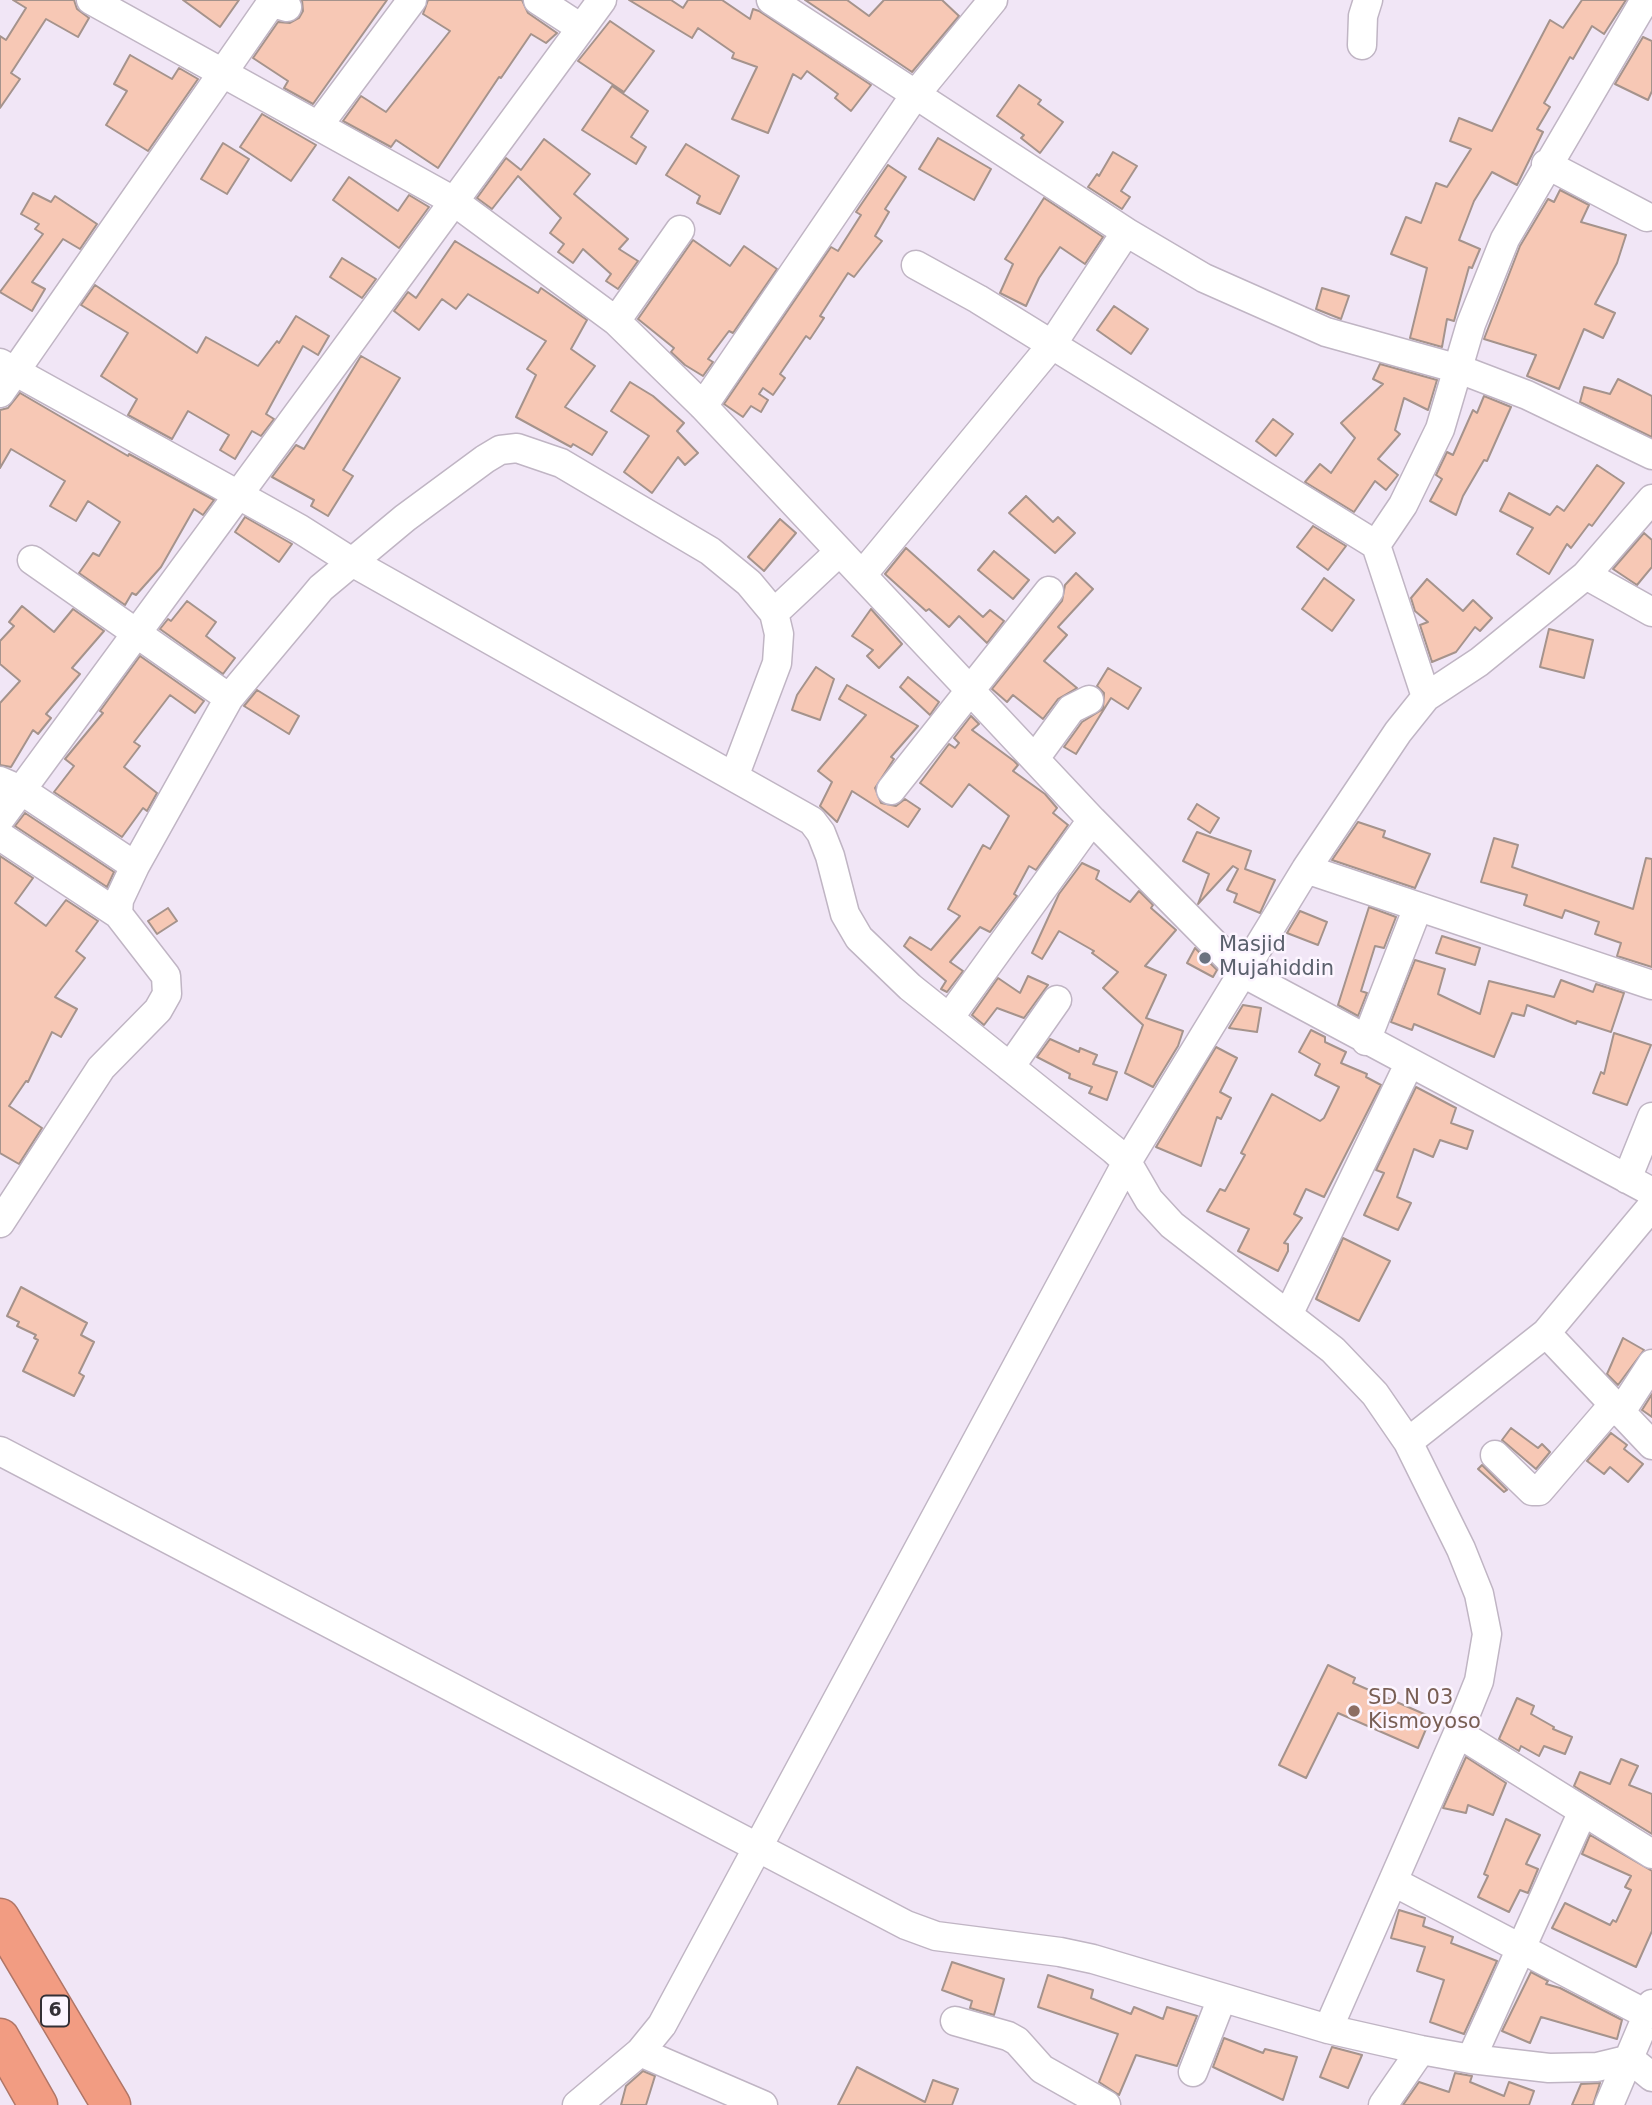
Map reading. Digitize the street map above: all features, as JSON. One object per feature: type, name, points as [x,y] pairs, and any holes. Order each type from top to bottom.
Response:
[{"type":"highway","name":"6","points":[[0,1918],[111,2105]]},
{"type":"highway","points":[[0,2038],[38,2105]]},
{"type":"street","points":[[91,0],[452,200],[616,321],[703,406],[1036,757],[1092,820],[1244,973],[1366,1041],[1652,1192]]},
{"type":"street","points":[[318,126],[412,0]]},
{"type":"street","points":[[537,0],[581,28]]},
{"type":"street","points":[[0,819],[10,785],[136,633],[452,200],[602,0]]},
{"type":"street","points":[[703,406],[915,95],[993,0]]},
{"type":"street","points":[[1362,45],[1363,16],[1368,0]]},
{"type":"street","points":[[1376,545],[1403,505],[1440,429],[1487,278],[1546,164],[1645,0]]},
{"type":"street","points":[[287,7],[273,3],[5,375],[238,495],[812,821],[821,833],[830,856],[845,914],[859,937],[949,1018],[1127,1162],[1149,1200],[1172,1225],[1333,1350],[1375,1394],[1408,1442],[1470,1572],[1479,1594],[1487,1634],[1479,1681],[1328,2029]]},
{"type":"street","points":[[788,5],[915,95],[1126,232],[1204,278],[1326,332],[1459,369],[1527,396],[1652,455]]},
{"type":"street","points":[[1546,164],[1647,217]]},
{"type":"street","points":[[616,321],[680,230]]},
{"type":"street","points":[[862,575],[1051,346],[1126,232]]},
{"type":"street","points":[[916,265],[978,299],[1376,545],[1426,697]]},
{"type":"street","points":[[118,914],[119,900],[135,866],[229,698],[321,588],[485,458],[500,450],[517,448],[561,463],[710,551],[749,583],[774,613],[779,634],[777,663],[734,776]]},
{"type":"street","points":[[577,2105],[640,2052],[662,2025],[1127,1162],[1306,869],[1398,732],[1426,697],[1479,662],[1586,575],[1652,499]]},
{"type":"street","points":[[774,613],[839,552]]},
{"type":"street","points":[[32,560],[229,698]]},
{"type":"street","points":[[1586,575],[1652,612]]},
{"type":"street","points":[[891,790],[1049,591]]},
{"type":"street","points":[[1036,757],[1071,709],[1089,700]]},
{"type":"street","points":[[10,785],[135,866]]},
{"type":"street","points":[[949,1018],[1092,820]]},
{"type":"street","points":[[0,836],[118,914],[166,976],[167,994],[158,1010],[102,1068],[0,1223]]},
{"type":"street","points":[[1306,869],[1652,985]]},
{"type":"street","points":[[1366,1041],[1418,907]]},
{"type":"street","points":[[1010,1067],[1057,1000]]},
{"type":"street","points":[[1287,1315],[1409,1064]]},
{"type":"street","points":[[1627,1179],[1652,1117]]},
{"type":"street","points":[[1408,1442],[1546,1333],[1652,1206]]},
{"type":"street","points":[[1546,1333],[1652,1445]]},
{"type":"street","points":[[1494,1455],[1532,1490],[1539,1491],[1616,1409],[1652,1364]]},
{"type":"street","points":[[0,1451],[906,1925],[936,1936],[1060,1951],[1328,2029],[1421,2050],[1549,2068],[1597,2067],[1630,2059]]},
{"type":"street","points":[[1458,1733],[1652,1854]]},
{"type":"street","points":[[1471,2059],[1523,1949],[1583,1811]]},
{"type":"street","points":[[1394,1882],[1523,1949],[1650,2010],[1609,2105]]},
{"type":"street","points":[[1194,2073],[1222,1998]]},
{"type":"street","points":[[955,2021],[1017,2041],[1042,2069],[1106,2105]]},
{"type":"street","points":[[1391,2102],[1421,2050]]},
{"type":"street","points":[[640,2052],[763,2105]]},
{"type":"street","points":[[1630,2059],[1652,2077]]},
{"type":"building","points":[[13,0],[74,0],[77,9],[89,18],[78,37],[46,19],[11,73],[20,79],[0,108],[0,36],[6,40],[26,8]]},
{"type":"building","points":[[183,0],[239,0],[220,27]]},
{"type":"building","points":[[302,0],[387,0],[313,104],[284,88],[288,81],[253,58],[278,22],[290,23],[299,18],[303,11]]},
{"type":"building","points":[[428,0],[522,0],[528,13],[557,33],[546,43],[531,34],[438,168],[396,140],[391,147],[343,121],[361,96],[386,112],[450,31],[423,14]]},
{"type":"building","points":[[629,0],[671,0],[683,8],[688,0],[722,0],[750,19],[753,9],[759,11],[871,85],[851,111],[835,98],[838,94],[807,71],[801,79],[793,74],[768,133],[732,119],[757,67],[732,58],[734,53],[698,28],[692,38]]},
{"type":"building","points":[[805,0],[847,0],[869,16],[884,0],[942,0],[959,16],[912,72]]},
{"type":"building","points":[[1582,0],[1626,0],[1604,34],[1592,26],[1573,59],[1570,57],[1544,103],[1550,107],[1537,129],[1543,132],[1517,185],[1492,172],[1474,201],[1459,240],[1480,249],[1472,268],[1469,267],[1454,321],[1447,319],[1442,347],[1410,338],[1427,268],[1391,254],[1406,217],[1421,223],[1436,183],[1447,187],[1471,149],[1450,141],[1459,118],[1492,131],[1550,20],[1563,28]]},
{"type":"building","points":[[610,21],[654,51],[624,92],[578,61]]},
{"type":"building","points":[[1643,37],[1652,41],[1652,91],[1648,100],[1615,84]]},
{"type":"building","points":[[130,55],[172,79],[179,68],[198,79],[148,151],[106,125],[127,91],[114,84]]},
{"type":"building","points":[[1019,85],[1041,100],[1038,104],[1063,122],[1040,153],[1021,138],[1024,135],[997,116]]},
{"type":"building","points":[[612,86],[648,111],[631,137],[646,147],[636,164],[582,130]]},
{"type":"building","points":[[262,114],[316,145],[291,181],[240,147]]},
{"type":"building","points":[[938,138],[991,169],[974,200],[919,169]]},
{"type":"building","points":[[544,139],[590,174],[574,194],[628,239],[619,249],[638,261],[618,289],[606,281],[611,274],[583,249],[573,263],[558,252],[564,244],[550,233],[561,218],[518,176],[492,209],[477,198],[506,158],[521,170]]},
{"type":"building","points":[[223,143],[249,159],[227,194],[201,179]]},
{"type":"building","points":[[686,144],[739,176],[720,214],[697,203],[700,196],[666,175]]},
{"type":"building","points":[[1113,152],[1137,166],[1121,191],[1130,197],[1122,209],[1088,187],[1097,174],[1099,176]]},
{"type":"building","points":[[888,165],[906,177],[885,209],[889,212],[875,236],[882,241],[854,277],[848,273],[820,316],[824,318],[810,339],[806,336],[780,374],[785,378],[773,395],[763,388],[759,394],[768,400],[761,412],[751,406],[743,417],[724,404],[831,247],[838,251],[861,215],[856,212]]},
{"type":"building","points":[[349,177],[398,211],[409,195],[429,207],[399,248],[333,200]]},
{"type":"building","points":[[1560,190],[1589,205],[1581,222],[1626,235],[1617,263],[1595,304],[1615,313],[1603,338],[1584,329],[1559,389],[1527,376],[1536,355],[1484,339],[1520,246],[1548,199],[1554,202]]},
{"type":"building","points":[[33,193],[51,202],[55,196],[97,224],[80,249],[63,239],[32,282],[45,289],[32,311],[0,292],[43,234],[35,229],[39,224],[21,214]]},
{"type":"building","points":[[1044,198],[1103,237],[1085,264],[1060,247],[1039,278],[1026,306],[1000,293],[1013,264],[1005,259]]},
{"type":"building","points":[[693,240],[730,266],[744,246],[777,269],[733,333],[729,331],[708,359],[713,362],[703,376],[685,365],[671,352],[674,348],[638,319]]},
{"type":"building","points":[[455,241],[538,293],[541,288],[587,320],[571,349],[595,366],[565,407],[607,432],[592,455],[573,444],[571,447],[516,417],[536,375],[527,369],[546,341],[468,294],[456,309],[442,299],[419,330],[394,311],[408,292],[416,298]]},
{"type":"building","points":[[342,258],[376,279],[362,298],[330,277]]},
{"type":"building","points":[[95,285],[197,353],[206,337],[258,366],[277,341],[279,343],[296,316],[329,336],[318,355],[303,346],[266,414],[274,419],[261,436],[252,431],[235,459],[220,450],[229,435],[188,411],[172,439],[128,415],[137,399],[101,376],[128,333],[81,305]]},
{"type":"building","points":[[1322,288],[1349,296],[1341,319],[1316,309]]},
{"type":"building","points":[[1114,306],[1148,329],[1131,354],[1097,330]]},
{"type":"building","points":[[361,356],[400,378],[343,470],[353,476],[328,516],[311,506],[314,500],[272,477],[296,445],[304,449]]},
{"type":"building","points":[[1380,364],[1437,380],[1428,410],[1404,398],[1395,430],[1400,434],[1378,459],[1398,475],[1386,490],[1375,481],[1354,512],[1305,482],[1320,464],[1331,473],[1355,438],[1341,423],[1383,384],[1373,379]]},
{"type":"building","points":[[1618,379],[1652,396],[1652,437],[1580,402],[1584,387],[1610,394]]},
{"type":"building","points":[[630,382],[653,396],[684,423],[677,431],[698,453],[685,465],[678,457],[652,493],[624,472],[649,436],[611,411]]},
{"type":"building","points":[[20,393],[128,456],[129,454],[214,500],[203,515],[194,509],[161,567],[136,595],[132,593],[125,605],[79,573],[93,553],[99,556],[120,522],[88,501],[76,521],[50,506],[65,481],[11,449],[0,468],[0,410],[8,408]]},
{"type":"building","points":[[1484,396],[1511,407],[1487,461],[1484,460],[1463,496],[1456,515],[1430,501],[1442,479],[1436,475],[1447,452],[1453,455],[1473,410],[1477,413]]},
{"type":"building","points":[[1273,419],[1293,434],[1276,456],[1256,441]]},
{"type":"building","points":[[1597,465],[1624,483],[1592,526],[1589,524],[1571,548],[1567,544],[1549,574],[1517,554],[1533,528],[1500,511],[1509,493],[1550,515],[1557,506],[1564,511]]},
{"type":"building","points":[[1026,496],[1053,522],[1058,517],[1075,533],[1055,553],[1009,513]]},
{"type":"building","points":[[245,517],[292,544],[279,562],[235,532]]},
{"type":"building","points":[[780,519],[796,533],[764,571],[748,557]]},
{"type":"building","points":[[1313,526],[1346,546],[1328,570],[1297,547]]},
{"type":"building","points":[[1644,533],[1652,540],[1652,567],[1637,585],[1613,569]]},
{"type":"building","points":[[906,548],[983,617],[990,610],[1004,621],[987,643],[959,616],[949,627],[929,609],[926,611],[885,574]]},
{"type":"building","points":[[994,551],[1029,580],[1013,599],[978,570]]},
{"type":"building","points":[[1076,573],[1093,589],[1058,627],[1067,635],[1044,661],[1077,688],[1058,699],[1043,719],[1013,695],[1007,702],[992,689],[1062,601],[1065,585]]},
{"type":"building","points":[[1324,578],[1354,600],[1332,631],[1302,609]]},
{"type":"building","points":[[1427,579],[1463,611],[1473,600],[1492,618],[1480,631],[1475,627],[1456,652],[1432,662],[1420,625],[1428,622],[1415,611],[1411,598]]},
{"type":"building","points":[[187,601],[216,622],[206,636],[235,658],[223,674],[160,629],[168,619],[171,621]]},
{"type":"building","points":[[22,606],[54,632],[73,609],[104,631],[72,668],[80,674],[46,714],[51,718],[38,734],[33,730],[11,767],[0,765],[0,703],[20,681],[0,664],[0,641],[14,626],[9,622]]},
{"type":"building","points":[[871,609],[902,644],[879,668],[867,656],[873,650],[852,636]]},
{"type":"building","points":[[1549,629],[1593,640],[1584,678],[1540,667]]},
{"type":"building","points":[[140,656],[204,701],[195,713],[170,695],[134,742],[140,746],[124,767],[157,793],[147,811],[143,808],[122,837],[54,792],[74,766],[65,759],[103,713],[100,711]]},
{"type":"building","points":[[816,667],[834,679],[820,720],[792,710],[797,695]]},
{"type":"building","points":[[1108,668],[1141,688],[1128,709],[1111,698],[1076,754],[1064,747],[1082,722],[1103,709],[1104,693],[1097,686]]},
{"type":"building","points":[[908,677],[939,702],[930,715],[900,687]]},
{"type":"building","points":[[847,685],[918,726],[891,757],[894,759],[875,788],[881,803],[896,806],[905,799],[920,809],[908,827],[852,791],[837,822],[820,806],[832,782],[818,771],[866,715],[839,699]]},
{"type":"building","points":[[257,690],[299,716],[289,734],[244,706]]},
{"type":"building","points":[[971,716],[979,724],[972,730],[1014,761],[1018,765],[1013,771],[1045,794],[1057,808],[1053,813],[1068,825],[1036,870],[1029,866],[1014,894],[1017,896],[990,932],[980,927],[950,962],[963,971],[947,992],[941,989],[946,981],[904,946],[910,937],[931,950],[960,916],[948,909],[983,845],[990,849],[1009,816],[969,784],[952,807],[920,783],[949,744],[955,748],[959,743],[954,738]]},
{"type":"building","points":[[1197,804],[1219,818],[1210,833],[1188,819]]},
{"type":"building","points":[[25,813],[114,872],[107,887],[15,826]]},
{"type":"building","points":[[1358,822],[1385,831],[1383,837],[1430,854],[1415,888],[1332,860]]},
{"type":"building","points":[[1197,832],[1251,851],[1245,869],[1275,880],[1260,913],[1234,902],[1237,894],[1227,890],[1238,869],[1233,866],[1198,904],[1209,874],[1183,861]]},
{"type":"building","points":[[1494,838],[1518,845],[1512,867],[1633,909],[1646,858],[1652,859],[1652,967],[1617,956],[1621,943],[1595,934],[1599,922],[1565,910],[1562,918],[1524,905],[1527,895],[1481,882]]},
{"type":"building","points":[[0,856],[33,878],[15,903],[46,926],[66,900],[98,921],[76,951],[85,958],[55,997],[77,1009],[61,1037],[52,1032],[28,1082],[26,1081],[9,1106],[42,1128],[19,1164],[0,1153]]},
{"type":"building","points":[[1082,863],[1099,871],[1096,879],[1130,902],[1139,891],[1153,905],[1151,908],[1176,930],[1145,966],[1166,975],[1146,1018],[1183,1031],[1178,1046],[1153,1087],[1125,1073],[1143,1025],[1103,988],[1118,972],[1092,953],[1094,951],[1059,931],[1042,959],[1032,953],[1059,894]]},
{"type":"building","points":[[1369,907],[1396,917],[1384,948],[1375,946],[1361,991],[1367,993],[1358,1016],[1338,1005]]},
{"type":"building","points":[[168,908],[177,921],[157,934],[148,921]]},
{"type":"building","points":[[1300,911],[1327,922],[1318,945],[1287,933]]},
{"type":"building","points":[[1442,936],[1480,948],[1475,965],[1436,953]]},
{"type":"building","points":[[1195,948],[1217,970],[1213,977],[1187,963]]},
{"type":"building","points":[[1415,960],[1445,969],[1438,994],[1480,1014],[1489,981],[1554,997],[1561,980],[1593,992],[1596,984],[1624,993],[1611,1032],[1577,1021],[1576,1024],[1527,1005],[1524,1016],[1512,1013],[1494,1057],[1414,1024],[1412,1030],[1391,1022]]},
{"type":"building","points":[[1028,976],[1048,985],[1024,1018],[997,1008],[984,1025],[972,1015],[998,978],[1020,993]]},
{"type":"building","points":[[1243,1005],[1261,1008],[1257,1032],[1229,1028]]},
{"type":"building","points":[[1311,1030],[1325,1037],[1325,1042],[1346,1052],[1341,1063],[1367,1074],[1366,1077],[1381,1085],[1324,1197],[1306,1189],[1294,1214],[1302,1218],[1284,1243],[1288,1244],[1288,1251],[1278,1271],[1238,1251],[1249,1229],[1207,1211],[1220,1189],[1225,1191],[1245,1155],[1241,1153],[1272,1094],[1320,1121],[1324,1118],[1339,1087],[1315,1075],[1320,1064],[1299,1052]]},
{"type":"building","points":[[1614,1033],[1651,1045],[1627,1105],[1593,1093],[1601,1072],[1604,1074]]},
{"type":"building","points":[[1050,1039],[1079,1052],[1080,1048],[1097,1055],[1093,1064],[1117,1072],[1107,1100],[1089,1093],[1092,1087],[1069,1078],[1070,1074],[1037,1057]]},
{"type":"building","points":[[1216,1047],[1237,1058],[1220,1092],[1231,1098],[1221,1119],[1217,1117],[1201,1166],[1156,1147]]},
{"type":"building","points":[[1416,1087],[1456,1108],[1451,1123],[1473,1131],[1467,1149],[1440,1140],[1433,1157],[1414,1149],[1397,1197],[1411,1203],[1398,1230],[1364,1215],[1384,1173],[1376,1170]]},
{"type":"building","points":[[1343,1238],[1390,1261],[1359,1321],[1316,1299]]},
{"type":"building","points":[[21,1287],[87,1323],[81,1335],[94,1342],[79,1373],[84,1376],[74,1396],[23,1371],[38,1340],[34,1338],[36,1335],[17,1326],[19,1322],[7,1316]]},
{"type":"building","points":[[1623,1338],[1644,1350],[1618,1385],[1607,1374]]},
{"type":"building","points":[[1652,1394],[1652,1417],[1642,1410]]},
{"type":"building","points":[[1511,1428],[1538,1448],[1542,1444],[1550,1452],[1536,1469],[1502,1440]]},
{"type":"building","points":[[1611,1433],[1627,1445],[1624,1449],[1643,1464],[1628,1482],[1610,1467],[1604,1474],[1587,1461]]},
{"type":"building","points":[[1482,1465],[1507,1490],[1504,1492],[1478,1469]]},
{"type":"building","points":[[1328,1665],[1355,1678],[1353,1683],[1431,1717],[1418,1748],[1338,1713],[1306,1778],[1279,1765]]},
{"type":"building","points":[[1517,1698],[1534,1706],[1531,1714],[1554,1727],[1553,1729],[1572,1737],[1565,1754],[1544,1746],[1539,1756],[1521,1746],[1519,1751],[1499,1739]]},
{"type":"building","points":[[1466,1757],[1506,1783],[1493,1815],[1468,1805],[1466,1813],[1443,1808]]},
{"type":"building","points":[[1621,1759],[1638,1766],[1629,1785],[1652,1794],[1652,1834],[1574,1786],[1580,1772],[1610,1784]]},
{"type":"building","points":[[1506,1819],[1540,1835],[1526,1864],[1538,1869],[1528,1893],[1520,1890],[1509,1912],[1478,1897],[1488,1876],[1484,1874]]},
{"type":"building","points":[[1590,1835],[1652,1871],[1652,1931],[1636,1967],[1552,1928],[1565,1903],[1610,1925],[1613,1920],[1616,1922],[1631,1890],[1625,1887],[1631,1876],[1582,1854]]},
{"type":"building","points":[[1399,1910],[1425,1918],[1423,1926],[1453,1937],[1451,1943],[1497,1961],[1464,2034],[1430,2022],[1444,1980],[1417,1971],[1425,1947],[1391,1938]]},
{"type":"building","points":[[952,1962],[1004,1979],[994,2015],[970,2008],[972,2001],[942,1990]]},
{"type":"building","points":[[1531,1972],[1548,1981],[1546,1984],[1560,1988],[1622,2020],[1617,2039],[1541,2017],[1530,2043],[1502,2031]]},
{"type":"building","points":[[1048,1975],[1093,1990],[1091,1998],[1131,2014],[1134,2007],[1163,2019],[1167,2007],[1197,2016],[1177,2066],[1136,2055],[1119,2095],[1099,2082],[1118,2034],[1038,2007]]},
{"type":"building","points":[[1224,2038],[1263,2053],[1265,2049],[1297,2057],[1283,2100],[1213,2067]]},
{"type":"building","points":[[1332,2047],[1362,2055],[1348,2088],[1320,2077]]},
{"type":"building","points":[[857,2067],[925,2102],[933,2080],[958,2089],[952,2105],[838,2105]]},
{"type":"building","points":[[643,2071],[655,2076],[646,2105],[621,2105],[626,2086]]},
{"type":"building","points":[[1455,2073],[1472,2076],[1470,2082],[1504,2096],[1509,2082],[1534,2091],[1529,2105],[1403,2105],[1419,2082],[1449,2092]]},
{"type":"building","points":[[1600,2083],[1593,2105],[1572,2105],[1581,2084]]},
{"type":"place","name":"Masjid Mujahiddin","points":[[1205,958]]},
{"type":"place","name":"SD N 03 Kismoyoso","points":[[1354,1711]]}]
